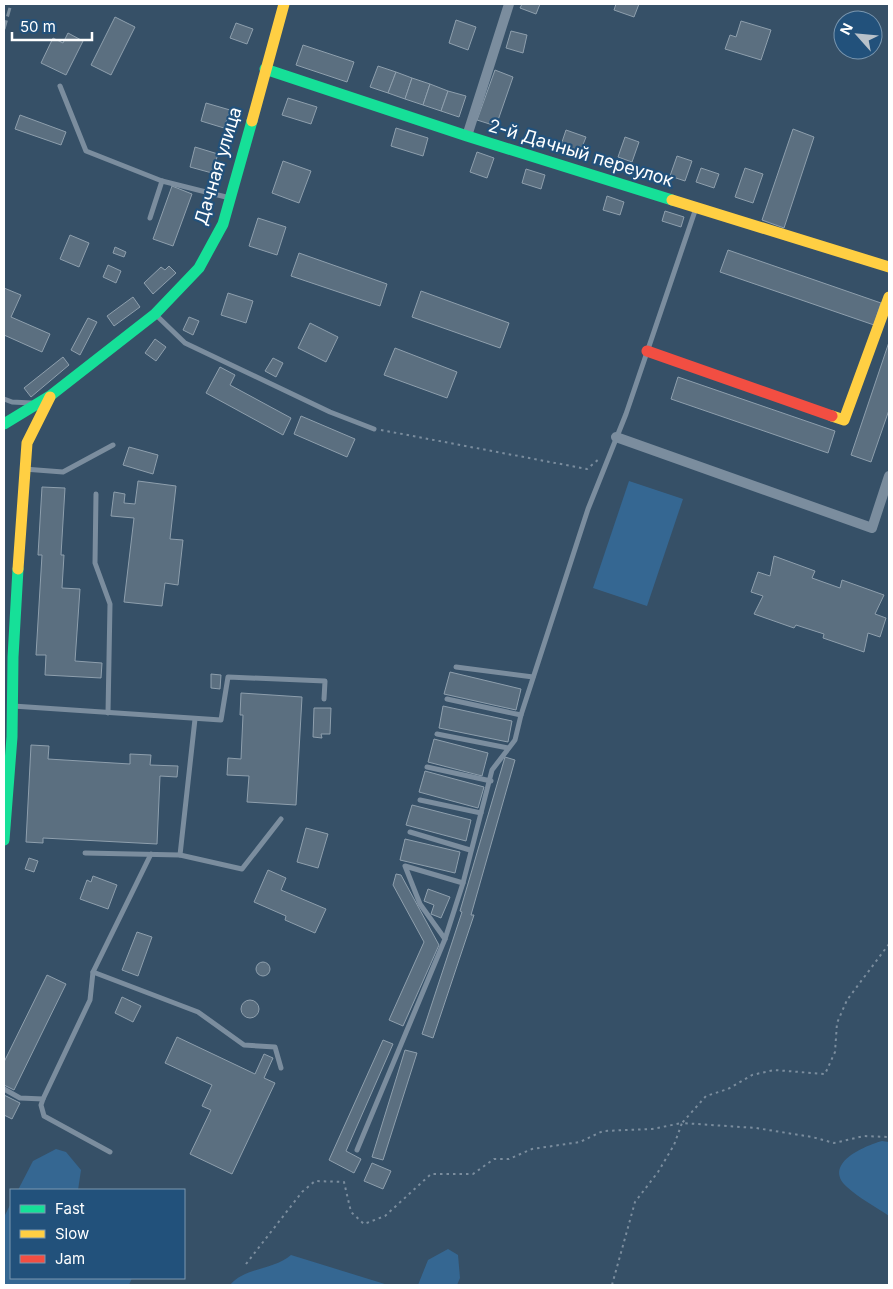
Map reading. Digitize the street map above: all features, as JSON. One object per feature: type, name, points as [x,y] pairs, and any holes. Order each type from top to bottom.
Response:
[{"type":"street","name":"Дачная улица","points":[[4,424],[50,396],[155,314],[199,268],[223,224],[264,69],[284,4]]},
{"type":"street","points":[[467,136],[509,4]]},
{"type":"street","name":"2-й Дачный переулок","points":[[264,69],[467,136],[889,267]]},
{"type":"street","points":[[647,351],[844,420],[889,297]]},
{"type":"street","points":[[4,840],[8,737],[12,706],[24,469],[27,443],[50,396]]},
{"type":"street","points":[[616,437],[872,528],[889,476]]},
{"type":"lane","points":[[60,86],[86,151],[162,181],[231,198]]},
{"type":"lane","points":[[150,218],[162,181]]},
{"type":"lane","points":[[357,1150],[445,939],[463,883],[492,770],[514,740],[588,509],[647,351],[696,207]]},
{"type":"lane","points":[[155,314],[185,343],[330,412],[374,429]]},
{"type":"lane","points":[[4,399],[12,402],[39,404]]},
{"type":"lane","points":[[24,469],[63,472],[113,445]]},
{"type":"lane","points":[[96,494],[95,563],[110,604],[108,713]]},
{"type":"lane","points":[[456,667],[533,677]]},
{"type":"lane","points":[[12,706],[220,720],[228,677],[325,681],[324,699]]},
{"type":"lane","points":[[447,699],[521,715]]},
{"type":"lane","points":[[180,855],[195,719]]},
{"type":"lane","points":[[437,734],[508,748]]},
{"type":"lane","points":[[427,767],[490,781]]},
{"type":"lane","points":[[420,800],[481,814]]},
{"type":"lane","points":[[85,853],[180,855],[242,869],[281,819]]},
{"type":"lane","points":[[410,832],[470,850]]},
{"type":"lane","points":[[110,1152],[44,1116],[42,1105],[43,1099],[90,1000],[94,972],[152,854]]},
{"type":"lane","points":[[445,939],[420,904],[405,866],[463,883]]},
{"type":"lane","points":[[94,972],[198,1012],[244,1045],[275,1047],[281,1068]]},
{"type":"lane","points":[[4,1089],[20,1098],[43,1099]]},
{"type":"path","points":[[374,429],[587,469],[610,449]]},
{"type":"path","points":[[612,1285],[635,1202],[658,1172],[674,1145],[682,1123],[706,1096],[728,1089],[752,1075],[774,1070],[826,1074],[835,1052],[837,1022],[847,1000],[889,944]]},
{"type":"path","points":[[246,1264],[302,1192],[315,1181],[344,1182],[351,1212],[364,1224],[385,1216],[431,1174],[473,1174],[494,1159],[509,1158],[532,1148],[580,1142],[603,1131],[652,1129],[682,1123],[756,1128],[812,1137],[834,1143],[864,1136],[889,1137]]},
{"type":"shaded area","points":[[629,481],[683,499],[647,606],[593,588]]},
{"type":"shaded area","points":[[882,1141],[889,1142],[889,1216],[847,1187],[841,1179],[839,1171],[848,1157],[865,1147]]},
{"type":"shaded area","points":[[56,1149],[66,1152],[81,1170],[78,1189],[19,1189],[33,1161]]},
{"type":"shaded area","points":[[10,1205],[10,1279],[132,1279],[129,1285],[4,1285],[4,1217]]},
{"type":"shaded area","points":[[448,1249],[458,1255],[460,1278],[457,1285],[418,1285],[428,1260]]},
{"type":"shaded area","points":[[291,1255],[388,1285],[230,1285],[243,1275],[284,1260]]},
{"type":"building","points":[[522,4],[540,4],[536,14],[520,8]]},
{"type":"building","points":[[616,4],[639,4],[634,17],[614,10]]},
{"type":"building","points":[[115,17],[135,27],[111,75],[91,65]]},
{"type":"building","points":[[456,20],[476,27],[468,50],[449,43]]},
{"type":"building","points":[[741,21],[771,30],[761,60],[725,49],[730,35],[736,37]]},
{"type":"building","points":[[236,23],[253,29],[247,44],[230,38]]},
{"type":"building","points":[[511,31],[527,35],[523,53],[506,48]]},
{"type":"building","points":[[68,33],[83,41],[66,75],[41,63],[53,38],[63,43]]},
{"type":"building","points":[[303,45],[354,62],[347,82],[296,65]]},
{"type":"building","points":[[378,66],[396,72],[388,93],[370,87]]},
{"type":"building","points":[[495,70],[513,77],[496,126],[477,120]]},
{"type":"building","points":[[396,72],[412,78],[405,99],[388,93]]},
{"type":"building","points":[[412,78],[430,84],[423,105],[405,99]]},
{"type":"building","points":[[430,84],[448,91],[441,111],[423,105]]},
{"type":"building","points":[[448,91],[466,96],[459,117],[441,111]]},
{"type":"building","points":[[288,98],[317,107],[311,124],[282,115]]},
{"type":"building","points":[[206,103],[230,110],[224,128],[201,121]]},
{"type":"building","points":[[20,115],[66,132],[61,145],[15,129]]},
{"type":"building","points":[[396,128],[428,138],[423,156],[391,146]]},
{"type":"building","points":[[793,129],[814,137],[784,228],[762,220]]},
{"type":"building","points":[[566,130],[586,137],[579,155],[560,148]]},
{"type":"building","points":[[625,137],[639,142],[632,162],[618,157]]},
{"type":"building","points":[[195,147],[218,154],[212,173],[190,167]]},
{"type":"building","points":[[477,152],[494,158],[487,178],[470,172]]},
{"type":"building","points":[[677,156],[692,161],[685,181],[670,176]]},
{"type":"building","points":[[283,161],[311,171],[299,203],[272,193]]},
{"type":"building","points":[[701,168],[719,174],[714,188],[696,182]]},
{"type":"building","points":[[745,168],[763,174],[753,203],[735,197]]},
{"type":"building","points":[[526,169],[545,175],[541,189],[522,183]]},
{"type":"building","points":[[172,186],[192,194],[173,246],[153,239]]},
{"type":"building","points":[[607,196],[624,202],[620,215],[603,210]]},
{"type":"building","points":[[665,211],[684,217],[681,227],[662,221]]},
{"type":"building","points":[[258,218],[286,227],[277,255],[249,246]]},
{"type":"building","points":[[70,235],[89,243],[79,267],[60,259]]},
{"type":"building","points":[[115,247],[126,252],[124,257],[113,253]]},
{"type":"building","points":[[728,250],[881,303],[874,325],[720,272]]},
{"type":"building","points":[[299,253],[387,284],[380,306],[291,276]]},
{"type":"building","points":[[108,265],[121,271],[116,283],[103,277]]},
{"type":"building","points":[[169,266],[176,273],[153,294],[144,283],[161,267],[165,270]]},
{"type":"building","points":[[4,288],[21,295],[11,317],[50,334],[42,352],[4,335]]},
{"type":"building","points":[[421,291],[509,323],[500,348],[412,317]]},
{"type":"building","points":[[228,293],[253,301],[246,323],[221,315]]},
{"type":"building","points":[[133,297],[140,307],[114,326],[107,316]]},
{"type":"building","points":[[189,317],[199,321],[193,335],[183,330]]},
{"type":"building","points":[[88,318],[97,322],[80,355],[71,350]]},
{"type":"building","points":[[310,323],[338,337],[326,362],[298,348]]},
{"type":"building","points":[[155,339],[166,347],[156,361],[145,353]]},
{"type":"building","points":[[889,342],[889,410],[871,462],[851,455]]},
{"type":"building","points":[[395,348],[457,372],[447,398],[384,375]]},
{"type":"building","points":[[63,357],[69,365],[31,397],[24,388]]},
{"type":"building","points":[[273,358],[283,363],[276,377],[265,371]]},
{"type":"building","points":[[220,367],[235,375],[230,385],[291,418],[283,435],[206,393]]},
{"type":"building","points":[[678,377],[835,431],[828,453],[671,399]]},
{"type":"building","points":[[301,416],[355,439],[347,457],[294,434]]},
{"type":"building","points":[[129,447],[158,455],[153,474],[123,465]]},
{"type":"building","points":[[138,481],[176,486],[170,539],[183,540],[178,585],[165,583],[162,606],[124,602],[134,518],[111,516],[114,492],[125,494],[124,503],[135,504]]},
{"type":"building","points":[[42,487],[65,488],[61,555],[64,555],[62,588],[80,589],[75,661],[102,663],[101,678],[45,675],[46,655],[36,655],[42,555],[38,555]]},
{"type":"building","points":[[774,556],[815,571],[812,578],[840,588],[842,580],[884,595],[875,614],[886,618],[880,637],[868,633],[864,652],[823,638],[824,634],[796,625],[794,628],[754,614],[763,596],[751,592],[758,572],[770,576]]},
{"type":"building","points":[[450,672],[521,689],[516,710],[444,694]]},
{"type":"building","points":[[211,674],[221,675],[220,689],[211,688]]},
{"type":"building","points":[[241,693],[302,697],[296,805],[247,802],[249,776],[227,775],[228,758],[241,759],[243,715],[240,715]]},
{"type":"building","points":[[443,706],[512,721],[508,742],[439,728]]},
{"type":"building","points":[[314,708],[331,708],[330,734],[321,734],[322,738],[313,737]]},
{"type":"building","points":[[434,739],[488,753],[482,776],[428,762]]},
{"type":"building","points":[[31,745],[49,746],[48,759],[130,764],[130,754],[151,755],[150,765],[178,766],[177,777],[160,776],[157,844],[43,838],[43,843],[26,842]]},
{"type":"building","points":[[505,757],[515,760],[471,915],[474,915],[433,1038],[422,1034],[462,912],[460,911]]},
{"type":"building","points":[[425,771],[484,787],[478,808],[419,792]]},
{"type":"building","points":[[412,805],[471,820],[466,841],[406,825]]},
{"type":"building","points":[[306,828],[328,834],[318,868],[297,862]]},
{"type":"building","points":[[405,839],[460,852],[455,873],[400,860]]},
{"type":"building","points":[[29,858],[38,861],[34,872],[25,869]]},
{"type":"building","points":[[268,870],[286,878],[281,890],[326,909],[315,933],[285,920],[286,916],[254,902]]},
{"type":"building","points":[[396,874],[401,875],[439,945],[403,1026],[389,1020],[424,942],[393,885]]},
{"type":"building","points":[[93,876],[117,885],[108,909],[80,899],[87,880],[91,882]]},
{"type":"building","points":[[428,889],[450,897],[441,918],[431,914],[434,905],[424,901]]},
{"type":"building","points":[[137,932],[152,937],[138,976],[122,970]]},
{"type":"building","points":[[263,962],[268,964],[270,969],[268,974],[263,976],[258,974],[256,969],[258,964]]},
{"type":"building","points":[[47,975],[66,984],[14,1090],[4,1085],[4,1062]]},
{"type":"building","points":[[122,997],[141,1006],[133,1022],[115,1013]]},
{"type":"building","points":[[246,1000],[254,1000],[259,1005],[257,1016],[246,1018],[241,1013],[241,1005]]},
{"type":"building","points":[[177,1037],[255,1074],[264,1054],[273,1058],[264,1078],[275,1083],[232,1174],[190,1154],[211,1110],[202,1106],[212,1085],[165,1063]]},
{"type":"building","points":[[383,1040],[393,1044],[346,1151],[361,1159],[354,1173],[329,1160]]},
{"type":"building","points":[[405,1050],[417,1053],[383,1160],[372,1157]]},
{"type":"building","points":[[4,1095],[20,1103],[12,1119],[4,1115]]},
{"type":"building","points":[[372,1163],[391,1171],[383,1189],[364,1181]]},
{"type":"railway","points":[[4,29],[11,4]]},
{"type":"traffic: fast","points":[[265,69],[467,136],[672,200]]},
{"type":"traffic: fast","points":[[4,424],[50,396],[155,314],[199,268],[223,224],[252,121]]},
{"type":"traffic: fast","points":[[4,840],[12,737],[13,657],[18,569]]},
{"type":"traffic: slow","points":[[252,121],[284,4]]},
{"type":"traffic: slow","points":[[672,200],[889,267]]},
{"type":"traffic: slow","points":[[832,416],[844,420],[889,297]]},
{"type":"traffic: slow","points":[[18,569],[27,443],[50,397]]},
{"type":"traffic: jam","points":[[647,351],[832,416]]}]
